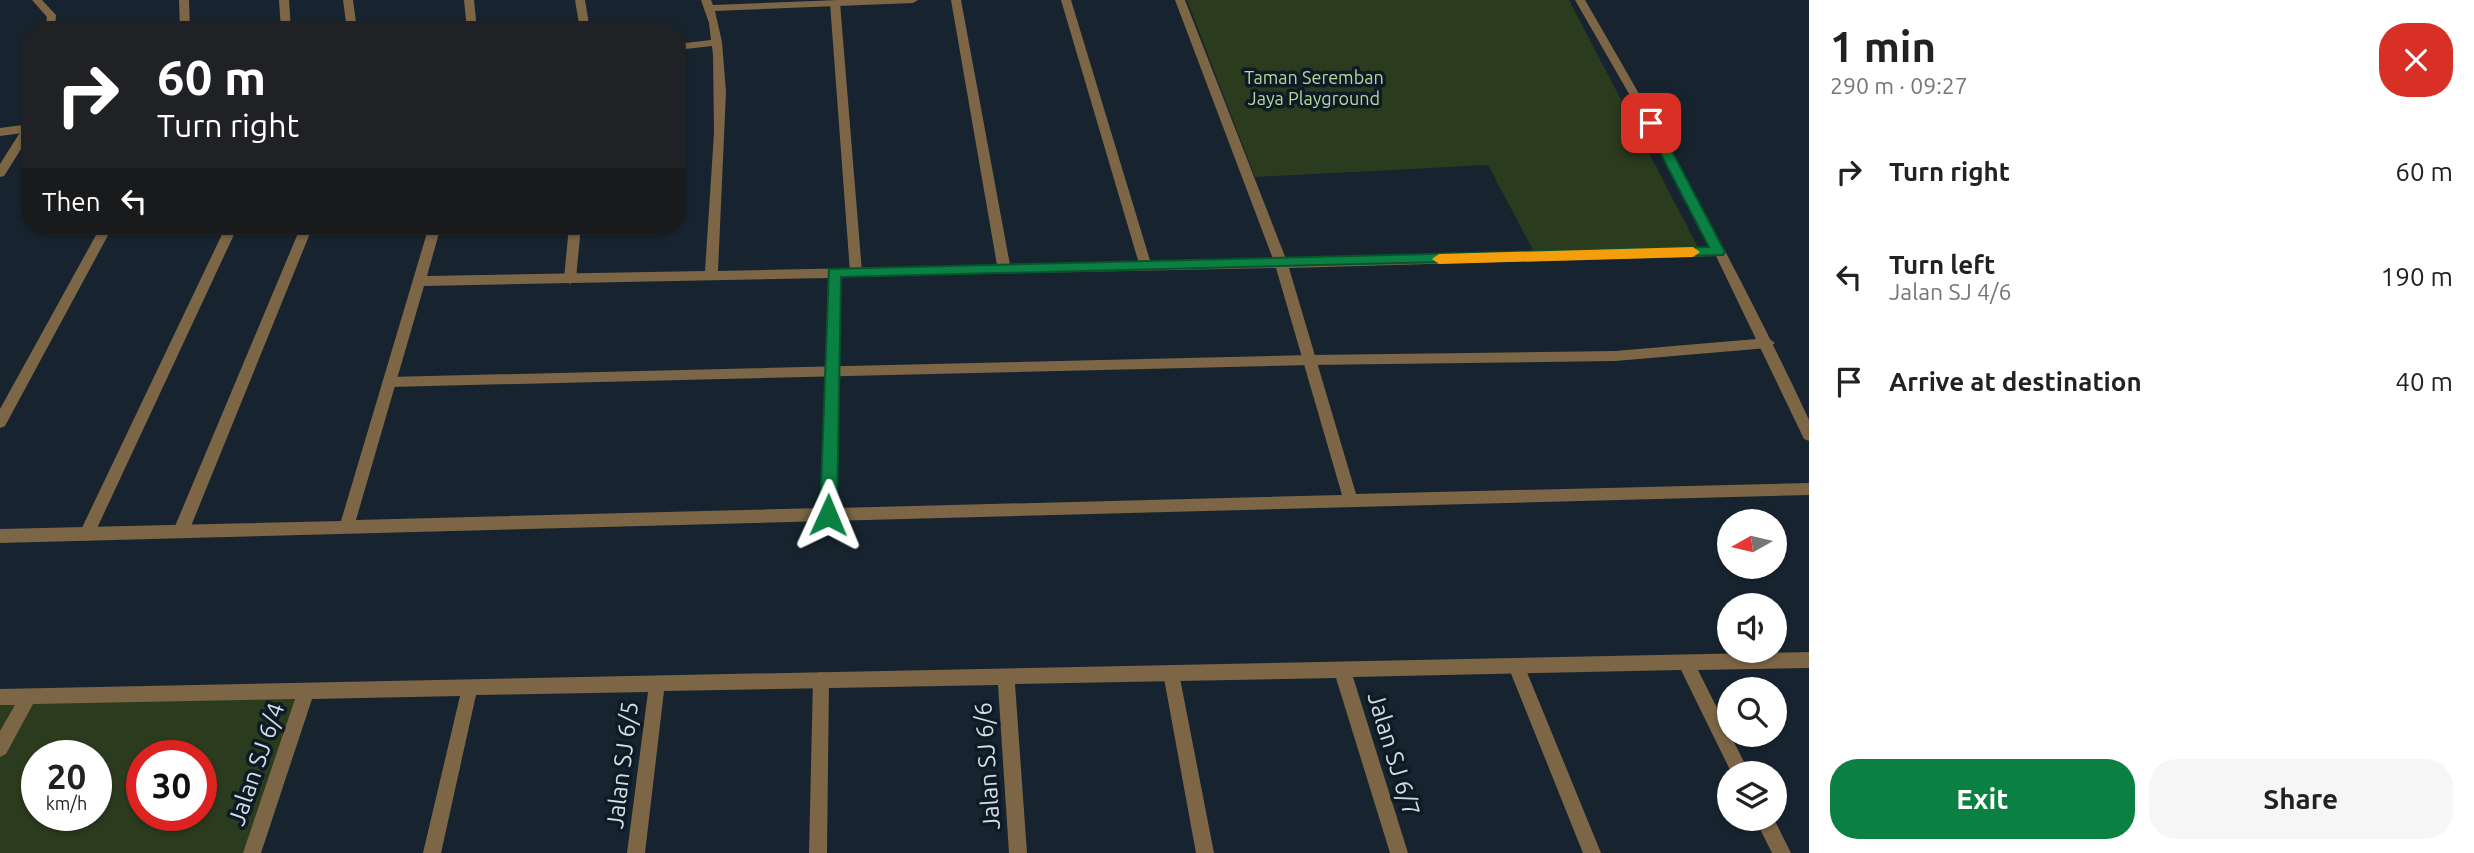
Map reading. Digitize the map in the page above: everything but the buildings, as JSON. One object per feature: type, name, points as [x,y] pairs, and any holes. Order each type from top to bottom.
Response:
[{"type":"street","points":[[37,0],[52,17],[51,21]]},
{"type":"street","points":[[184,0],[185,21]]},
{"type":"street","points":[[284,0],[285,21]]},
{"type":"street","points":[[348,0],[351,21]]},
{"type":"street","points":[[469,0],[471,21]]},
{"type":"street","points":[[580,0],[584,21]]},
{"type":"street","points":[[711,275],[720,109],[717,42],[708,4],[913,0]]},
{"type":"street","points":[[956,0],[1004,268]]},
{"type":"street","points":[[1066,0],[1146,267]]},
{"type":"street","points":[[1180,0],[1281,263],[1351,502]]},
{"type":"street","points":[[1580,0],[1640,102],[1768,343],[1809,435]]},
{"type":"street","points":[[835,3],[844,83],[856,272]]},
{"type":"street","points":[[686,46],[717,42]]},
{"type":"street","points":[[0,132],[21,129]]},
{"type":"street","points":[[0,173],[21,142]]},
{"type":"street","points":[[0,422],[102,235]]},
{"type":"street","points":[[87,534],[228,235]]},
{"type":"street","points":[[181,531],[303,235]]},
{"type":"street","points":[[348,527],[432,235]]},
{"type":"street","points":[[570,279],[574,235]]},
{"type":"street","points":[[419,281],[1146,267],[1718,252]]},
{"type":"street","points":[[828,515],[834,272]]},
{"type":"street","points":[[389,382],[1310,360],[1615,356],[1768,343]]},
{"type":"street","points":[[0,536],[1809,489]]},
{"type":"street","points":[[0,697],[1809,660]]},
{"type":"street","points":[[1685,662],[1734,761]]},
{"type":"street","points":[[1516,666],[1592,853]]},
{"type":"street","name":"Jalan SJ 6/7","points":[[1342,669],[1399,853]]},
{"type":"street","points":[[1171,673],[1205,853]]},
{"type":"street","name":"Jalan SJ 6/6","points":[[1006,676],[1018,853]]},
{"type":"street","points":[[818,853],[821,680]]},
{"type":"street","name":"Jalan SJ 6/5","points":[[636,853],[657,683]]},
{"type":"street","points":[[432,853],[470,687]]},
{"type":"street","name":"Jalan SJ 6/4","points":[[252,853],[306,691]]},
{"type":"street","points":[[0,748],[29,696]]},
{"type":"street","points":[[1770,831],[1782,853]]},
{"type":"green space","name":"Taman Seremban Jaya Playground","points":[[1187,0],[1569,0],[1700,251],[1534,252],[1488,165],[1255,177]]},
{"type":"green space","points":[[301,694],[247,853],[0,853],[0,702]]},
{"type":"slow traffic","points":[[1439,259],[1693,252]]},
{"type":"route","points":[[828,515],[834,272],[1718,252],[1651,123]]}]
